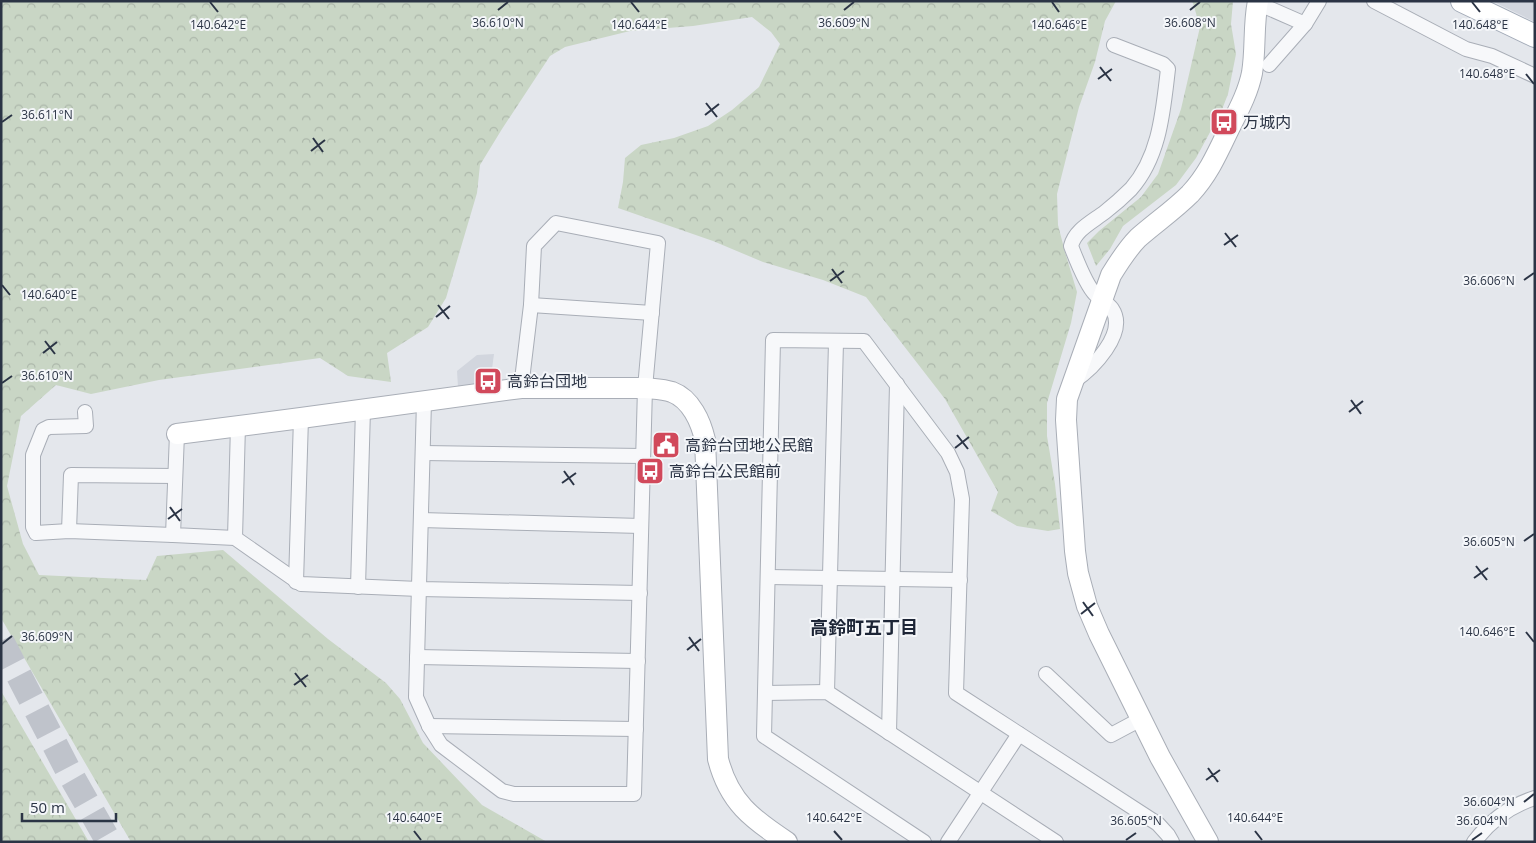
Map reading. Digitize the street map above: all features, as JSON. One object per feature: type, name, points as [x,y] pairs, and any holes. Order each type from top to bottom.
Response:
[{"type":"main road","points":[[1462,1],[1535,36]]},
{"type":"street","points":[[1269,65],[1305,24],[1319,1]]},
{"type":"street","points":[[1374,1],[1466,49],[1492,56],[1535,76]]},
{"type":"street","points":[[1208,842],[1160,757],[1087,606],[1078,573],[1075,551],[1066,420],[1067,400],[1101,301],[1111,275],[1121,257],[1138,239],[1191,193],[1211,165],[1244,101],[1254,60],[1257,2],[1305,24]]},
{"type":"street","points":[[1101,301],[1092,291],[1074,254],[1071,246],[1072,240],[1082,228],[1118,202],[1132,188],[1145,169],[1155,146],[1162,121],[1168,69],[1163,64],[1114,46]]},
{"type":"street","points":[[424,401],[416,697],[429,726],[440,745],[502,791],[514,794],[634,794],[645,388],[658,243],[556,223],[534,246],[521,388]]},
{"type":"street","points":[[530,305],[652,313]]},
{"type":"street","points":[[924,842],[764,736],[773,340],[864,341],[948,453],[957,472],[962,498],[956,693],[1154,821],[1168,835],[1172,842]]},
{"type":"street","points":[[827,692],[836,342]]},
{"type":"street","points":[[889,733],[897,384]]},
{"type":"street","points":[[173,535],[176,434],[521,388],[645,388],[661,389],[675,393],[696,413],[704,440],[718,759],[728,787],[741,806],[761,824],[788,842]]},
{"type":"street","points":[[358,587],[363,409]]},
{"type":"street","points":[[84,412],[86,426],[49,427],[43,430],[33,455],[33,527],[36,532],[69,531],[235,538],[301,584],[419,589],[640,593]]},
{"type":"street","points":[[296,582],[300,418]]},
{"type":"street","points":[[235,538],[238,426]]},
{"type":"street","points":[[423,453],[643,456]]},
{"type":"street","points":[[69,531],[70,475],[175,476]]},
{"type":"street","points":[[421,520],[642,526]]},
{"type":"street","points":[[768,576],[960,580]]},
{"type":"street","points":[[417,657],[638,661]]},
{"type":"street","points":[[1046,674],[1111,735],[1141,719]]},
{"type":"street","points":[[765,693],[827,692],[1056,842]]},
{"type":"street","points":[[429,726],[636,729]]},
{"type":"street","points":[[948,842],[1019,734]]},
{"type":"street","points":[[1474,842],[1496,818],[1513,806],[1535,798]]},
{"type":"shaded area","points":[[1492,1],[1535,1],[1535,22]]},
{"type":"shaded area","points":[[494,354],[490,384],[458,387],[457,371],[477,355]]},
{"type":"green space","points":[[1,1],[1116,1],[1105,21],[1095,62],[1079,107],[1057,194],[1058,225],[1077,292],[1071,323],[1047,403],[1047,436],[1060,529],[1048,531],[1017,526],[991,511],[998,492],[945,399],[866,297],[823,280],[763,262],[713,241],[618,208],[625,158],[641,145],[674,138],[708,126],[732,110],[759,87],[780,44],[771,32],[752,17],[693,26],[630,31],[565,47],[550,56],[480,165],[477,193],[446,298],[428,327],[387,353],[391,382],[348,376],[320,358],[159,380],[91,394],[56,385],[21,416],[7,486],[23,544],[39,575],[146,580],[157,556],[223,550],[328,639],[386,683],[400,699],[423,743],[482,805],[547,842],[131,842],[1,618]]},
{"type":"green space","points":[[1191,1],[1233,1],[1231,24],[1236,54],[1228,94],[1221,112],[1196,158],[1176,185],[1123,226],[1110,249],[1096,266],[1087,243],[1141,197],[1158,174],[1181,109],[1200,27]]},
{"type":"green space","points":[[1,691],[89,842],[1,842]]},
{"type":"tunnel","points":[[1,641],[68,770],[109,842]]},
{"type":"place","name":"万城内","points":[[1224,122]]},
{"type":"place","name":"高鈴台団地","points":[[488,381]]},
{"type":"place","name":"高鈴台団地公民館","points":[[666,445]]},
{"type":"place","name":"高鈴台公民館前","points":[[650,471]]},
{"type":"district","name":"高鈴町五丁目","points":[[864,628]]}]
